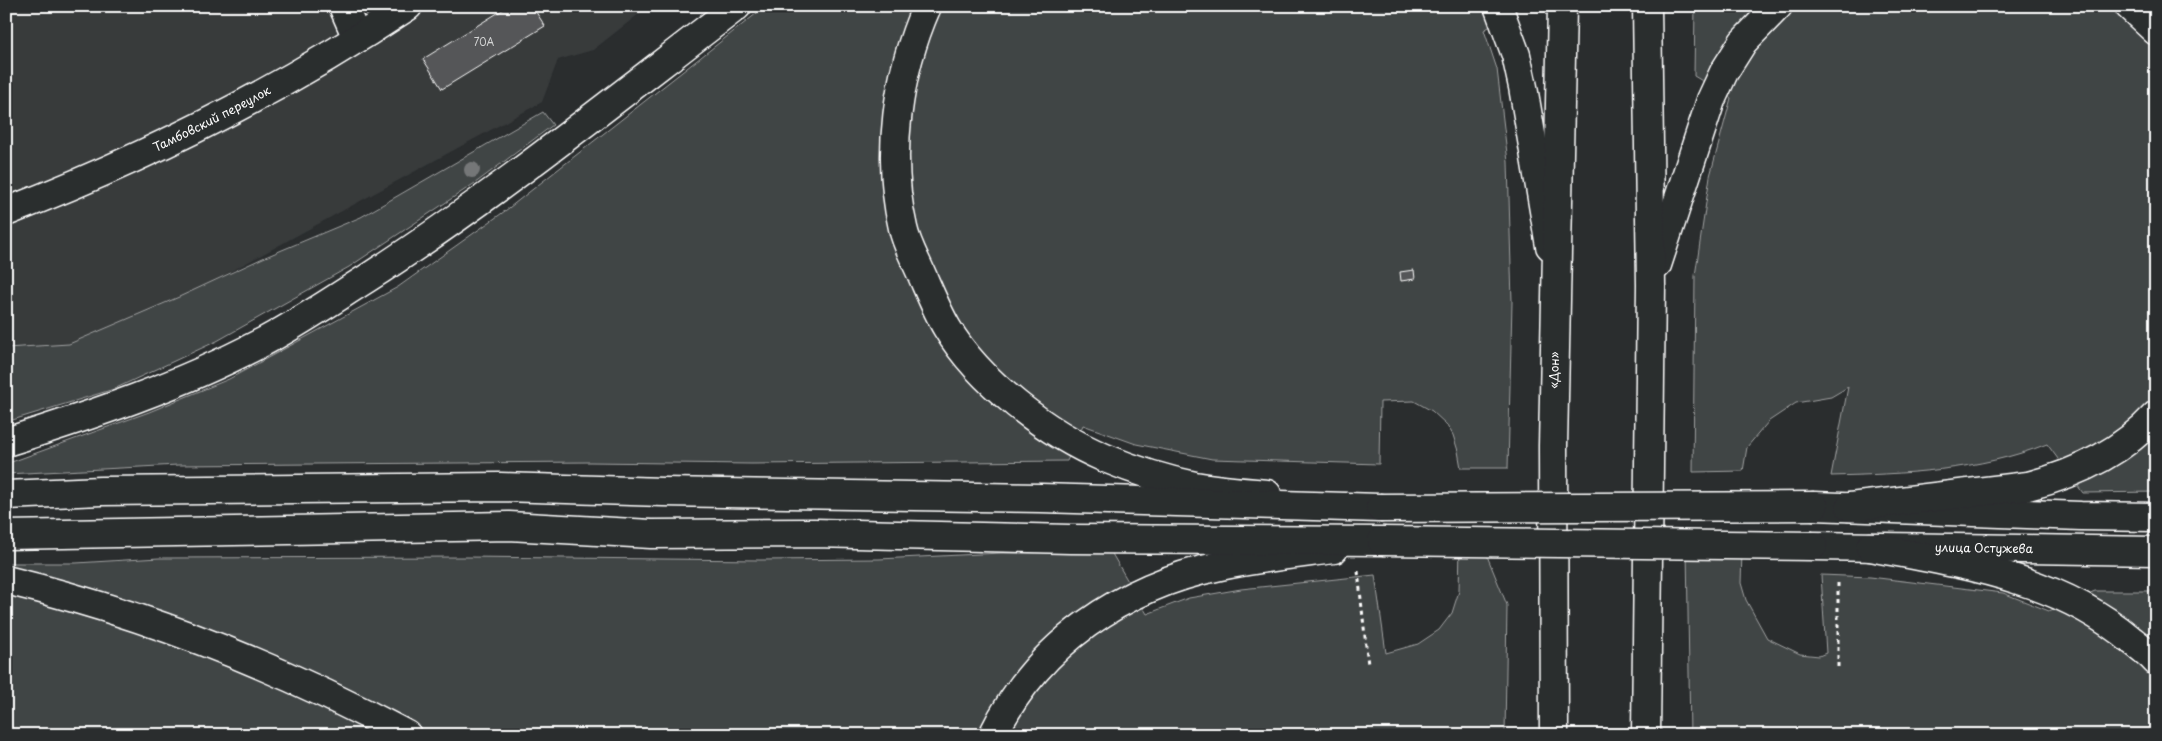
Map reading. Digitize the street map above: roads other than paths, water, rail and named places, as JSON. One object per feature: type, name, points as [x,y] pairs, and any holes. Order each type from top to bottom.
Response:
[{"type":"main road","points":[[343,6],[357,38]]},
{"type":"main road","name":"Тамбовский переулок","points":[[6,212],[178,138],[294,76],[408,6]]},
{"type":"main road","points":[[6,442],[111,409],[182,379],[259,344],[328,304],[466,213],[737,6]]},
{"type":"main road","points":[[927,6],[916,34],[899,100],[895,157],[897,198],[903,230],[928,287],[947,328],[971,361],[1002,393],[1062,435],[1104,457],[1142,471],[1196,486],[1380,508]]},
{"type":"main road","points":[[1498,6],[1516,56],[1523,87],[1558,290]]},
{"type":"main road","name":"«Дон»","points":[[1554,735],[1553,446],[1558,290],[1562,6]]},
{"type":"main road","points":[[1646,735],[1651,285],[1647,6]]},
{"type":"main road","points":[[1651,285],[1711,100],[1724,72],[1743,42],[1778,6]]},
{"type":"main road","points":[[2129,6],[2156,31]]},
{"type":"main road","points":[[1850,507],[2028,486],[2055,479],[2086,467],[2116,449],[2143,429],[2156,415]]},
{"type":"main road","points":[[6,495],[500,487],[663,492],[1021,497],[1380,508],[1814,506],[2156,517]]},
{"type":"main road","points":[[6,535],[509,526],[651,534],[814,533],[1070,539],[1382,541]]},
{"type":"main road","points":[[993,735],[1005,711],[1022,686],[1047,656],[1093,617],[1119,601],[1172,580],[1219,566],[1382,541]]},
{"type":"main road","name":"улица Остужева","points":[[1382,541],[2156,551]]},
{"type":"main road","points":[[1870,547],[1979,567],[2033,585],[2083,606],[2119,629],[2156,662]]},
{"type":"main road","points":[[6,580],[84,601],[189,635],[282,673],[407,735]]}]
